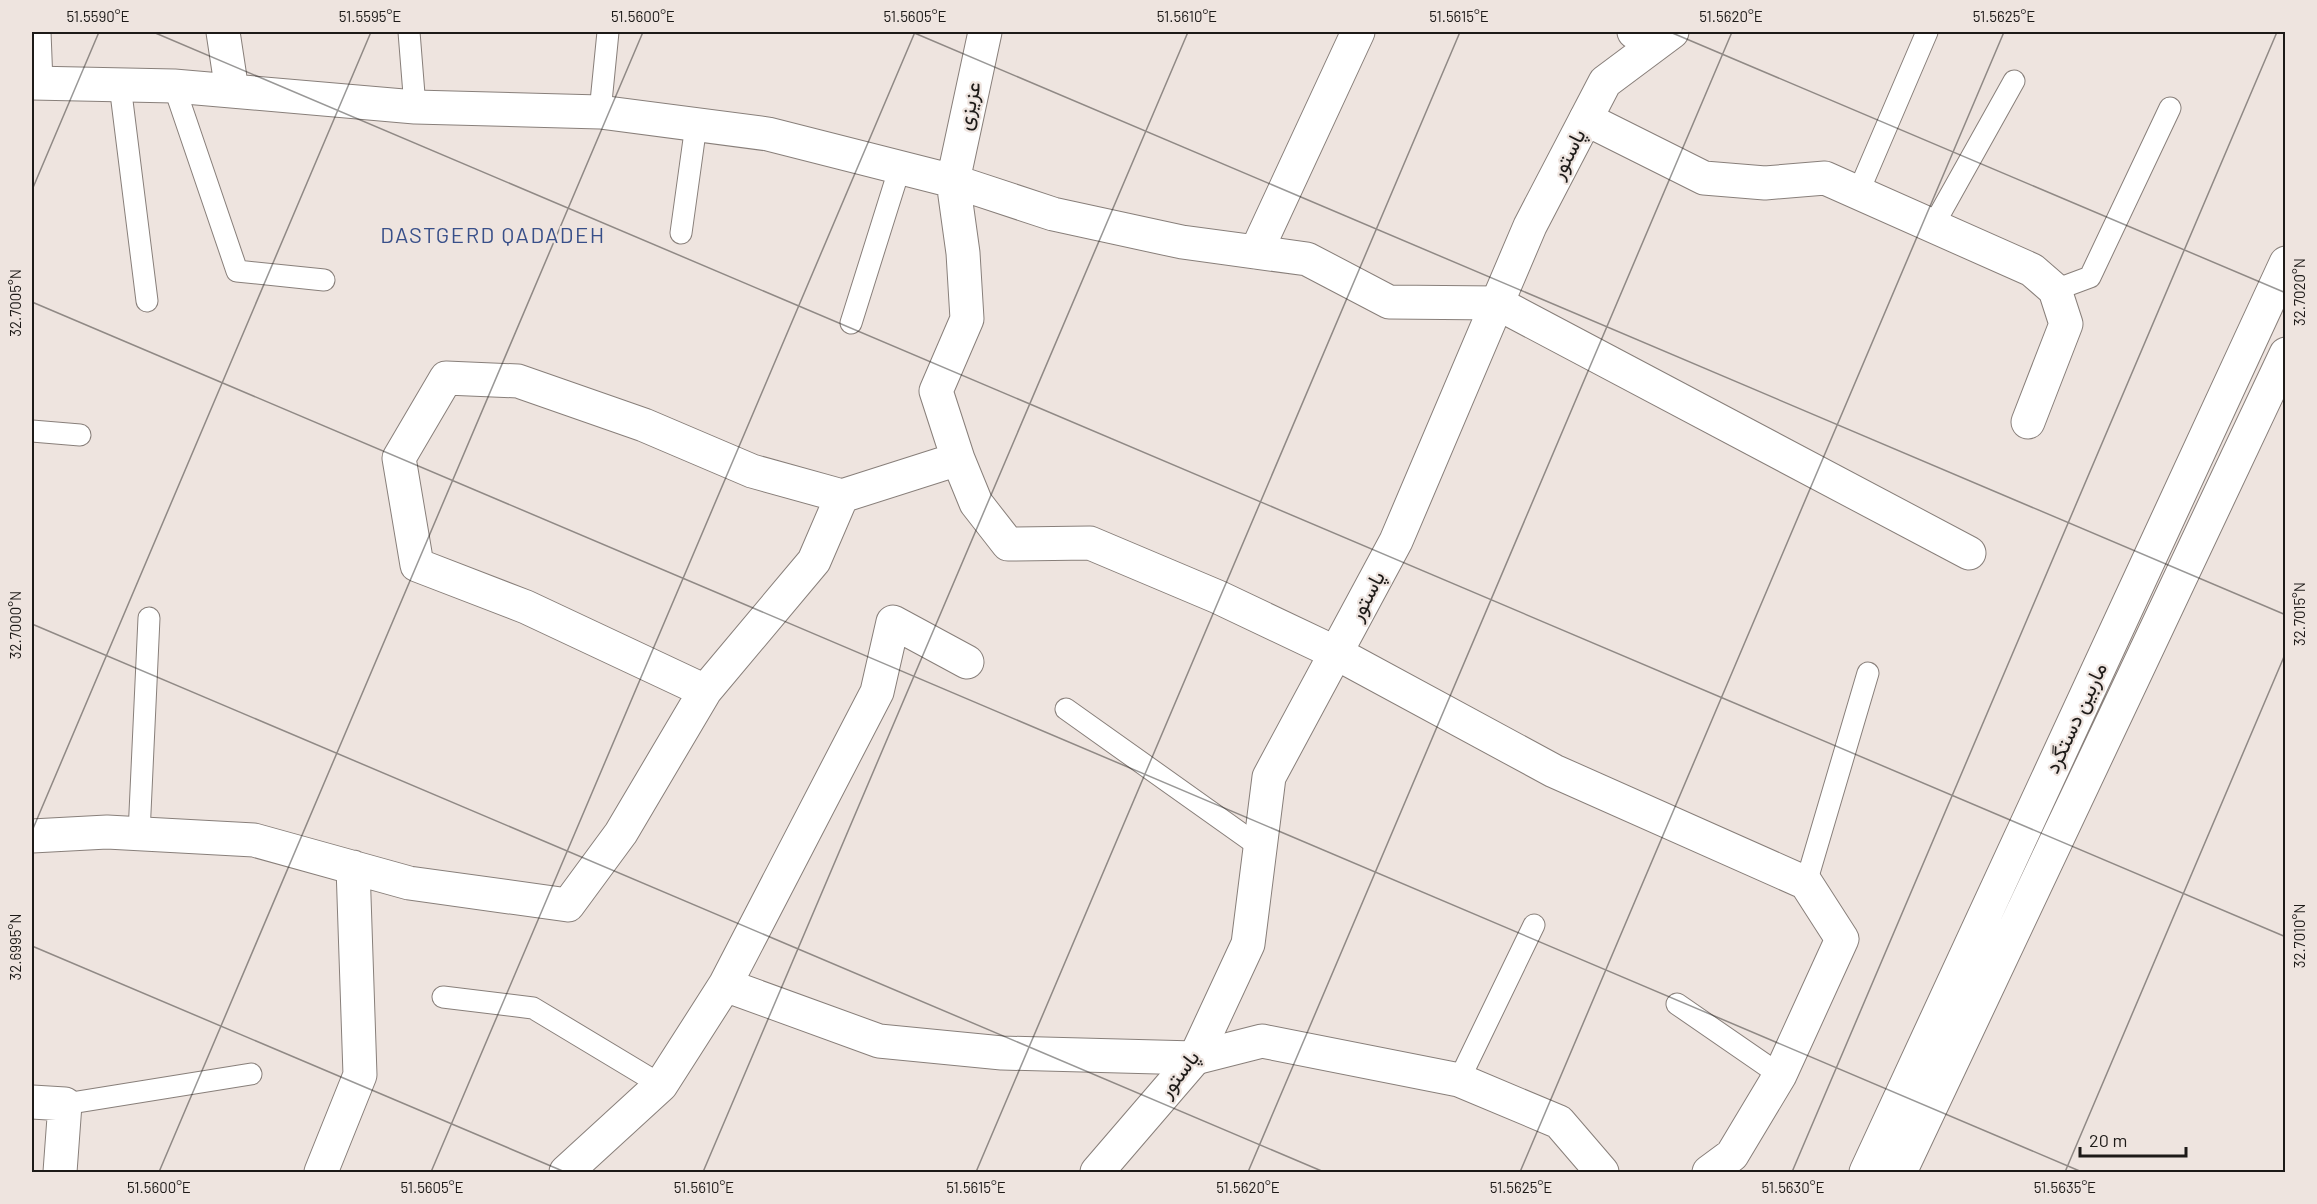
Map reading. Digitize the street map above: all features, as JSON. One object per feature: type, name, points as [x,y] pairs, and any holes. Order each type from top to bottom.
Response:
[{"type":"street","points":[[223,32],[232,91]]},
{"type":"street","name":"عزیزی","points":[[953,181],[985,32]]},
{"type":"street","points":[[1256,252],[1358,32]]},
{"type":"street","name":"پاستور","points":[[1097,1173],[1195,1059],[1248,944],[1269,777],[1396,541],[1530,226],[1605,82],[1654,36]]},
{"type":"street","points":[[37,83],[174,86],[415,107],[600,112],[768,134],[953,181],[1053,214],[1182,242],[1307,259],[1389,302],[1497,303],[1969,553]]},
{"type":"street","points":[[1586,119],[1704,178],[1765,183],[1824,178],[2032,270],[2055,290],[2066,324],[2028,422]]},
{"type":"street","points":[[953,181],[963,253],[967,319],[936,391],[958,459],[976,503],[1008,544],[1090,543],[1218,597],[1336,653],[1554,771],[1681,825],[1806,883],[1842,939],[1780,1076],[1732,1155],[1709,1173]]},
{"type":"street","name":"ماربین دستگرد","points":[[1866,1173],[2286,263]]},
{"type":"street","name":"ماربین دستگرد","points":[[1900,1173],[2286,354]]},
{"type":"street","points":[[705,691],[526,607],[417,565],[399,458],[446,378],[518,381],[644,425],[752,471],[842,496],[958,459]]},
{"type":"street","points":[[32,836],[107,832],[254,840],[409,883],[568,905],[621,833],[705,691],[814,561],[842,496]]},
{"type":"street","points":[[2154,549],[2187,564]]},
{"type":"street","points":[[574,1170],[661,1085],[725,985],[877,692],[893,622],[967,662]]},
{"type":"street","points":[[321,1173],[360,1075],[353,867]]},
{"type":"street","points":[[725,985],[879,1041],[1002,1053],[1195,1059],[1262,1041],[1459,1080],[1559,1122],[1602,1173]]},
{"type":"street","points":[[32,1102],[65,1104],[60,1173]]},
{"type":"lane","points":[[37,83],[39,32]]},
{"type":"lane","points":[[409,32],[415,107]]},
{"type":"lane","points":[[600,112],[608,32]]},
{"type":"lane","points":[[1858,193],[1927,32]]},
{"type":"lane","points":[[1933,226],[2014,81]]},
{"type":"lane","points":[[120,85],[147,301]]},
{"type":"lane","points":[[174,86],[237,271],[324,280]]},
{"type":"lane","points":[[2055,290],[2090,277],[2170,108]]},
{"type":"lane","points":[[681,233],[696,125]]},
{"type":"lane","points":[[851,323],[900,167]]},
{"type":"lane","points":[[32,431],[80,435]]},
{"type":"lane","points":[[139,834],[148,618]]},
{"type":"lane","points":[[1806,883],[1868,673]]},
{"type":"lane","points":[[1066,709],[1260,847]]},
{"type":"lane","points":[[1459,1080],[1533,925]]},
{"type":"lane","points":[[442,997],[533,1008],[661,1085]]},
{"type":"lane","points":[[1677,1004],[1780,1076]]},
{"type":"lane","points":[[65,1104],[251,1074]]},
{"type":"district","name":"DASTGERD QADADEH","points":[[493,235]]}]
